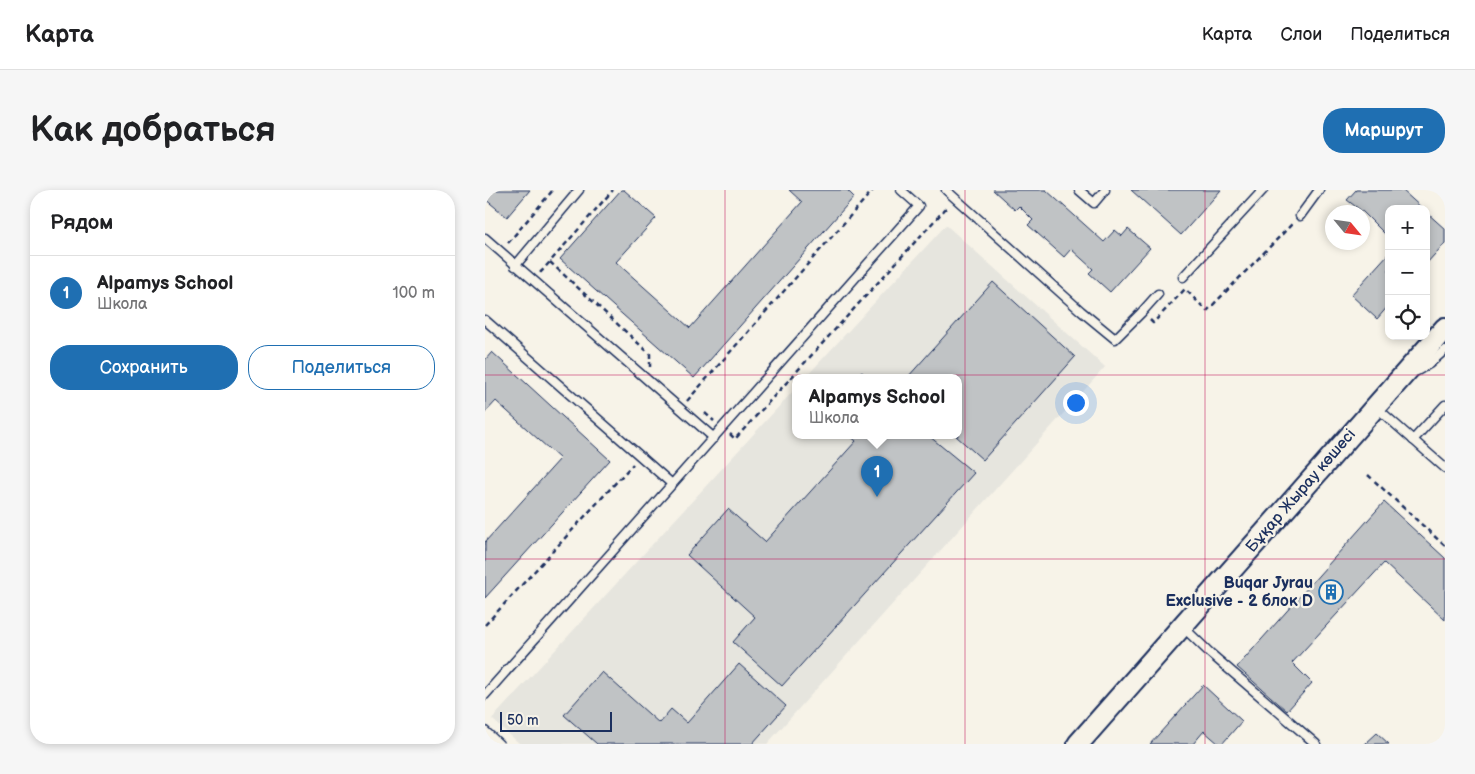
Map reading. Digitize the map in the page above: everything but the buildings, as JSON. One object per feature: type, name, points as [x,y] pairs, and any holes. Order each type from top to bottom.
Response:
[{"type":"street","name":"Бұқар Жырау көшесі","points":[[1078,744],[1445,328]]},
{"type":"lane","points":[[515,266],[579,190]]},
{"type":"lane","points":[[485,695],[919,206],[901,190]]},
{"type":"lane","points":[[946,190],[1115,339],[1157,294]]},
{"type":"lane","points":[[1079,190],[1093,203],[1105,190]]},
{"type":"lane","points":[[1183,277],[1263,190]]},
{"type":"lane","points":[[1300,216],[1319,190]]},
{"type":"lane","points":[[485,238],[714,438]]},
{"type":"lane","points":[[485,320],[672,484]]},
{"type":"lane","points":[[1394,386],[1429,364],[1445,350]]},
{"type":"lane","points":[[1413,440],[1445,405]]},
{"type":"lane","points":[[1376,407],[1445,468]]},
{"type":"lane","points":[[1182,626],[1316,744]]},
{"type":"lane","points":[[485,731],[499,744]]},
{"type":"path","points":[[499,251],[553,190]]},
{"type":"path","points":[[541,272],[613,190]]},
{"type":"path","points":[[680,408],[871,191]]},
{"type":"path","points":[[794,374],[955,198]]},
{"type":"path","points":[[1141,313],[1153,323],[1185,289],[1207,311],[1300,216]]},
{"type":"path","points":[[551,262],[650,354],[650,370]]},
{"type":"path","points":[[702,411],[735,439],[792,377]]},
{"type":"path","points":[[485,625],[633,464],[639,470]]},
{"type":"path","points":[[1368,475],[1445,546]]},
{"type":"shaded area","points":[[946,225],[1105,367],[767,744],[520,744],[492,719],[792,392],[792,439],[962,439],[962,374],[809,374]]},
{"type":"place","name":"Alpamys School","points":[[877,497]]},
{"type":"place","name":"Buqar Jyrau Exclusive - 2 блок D","points":[[1331,592]]}]
